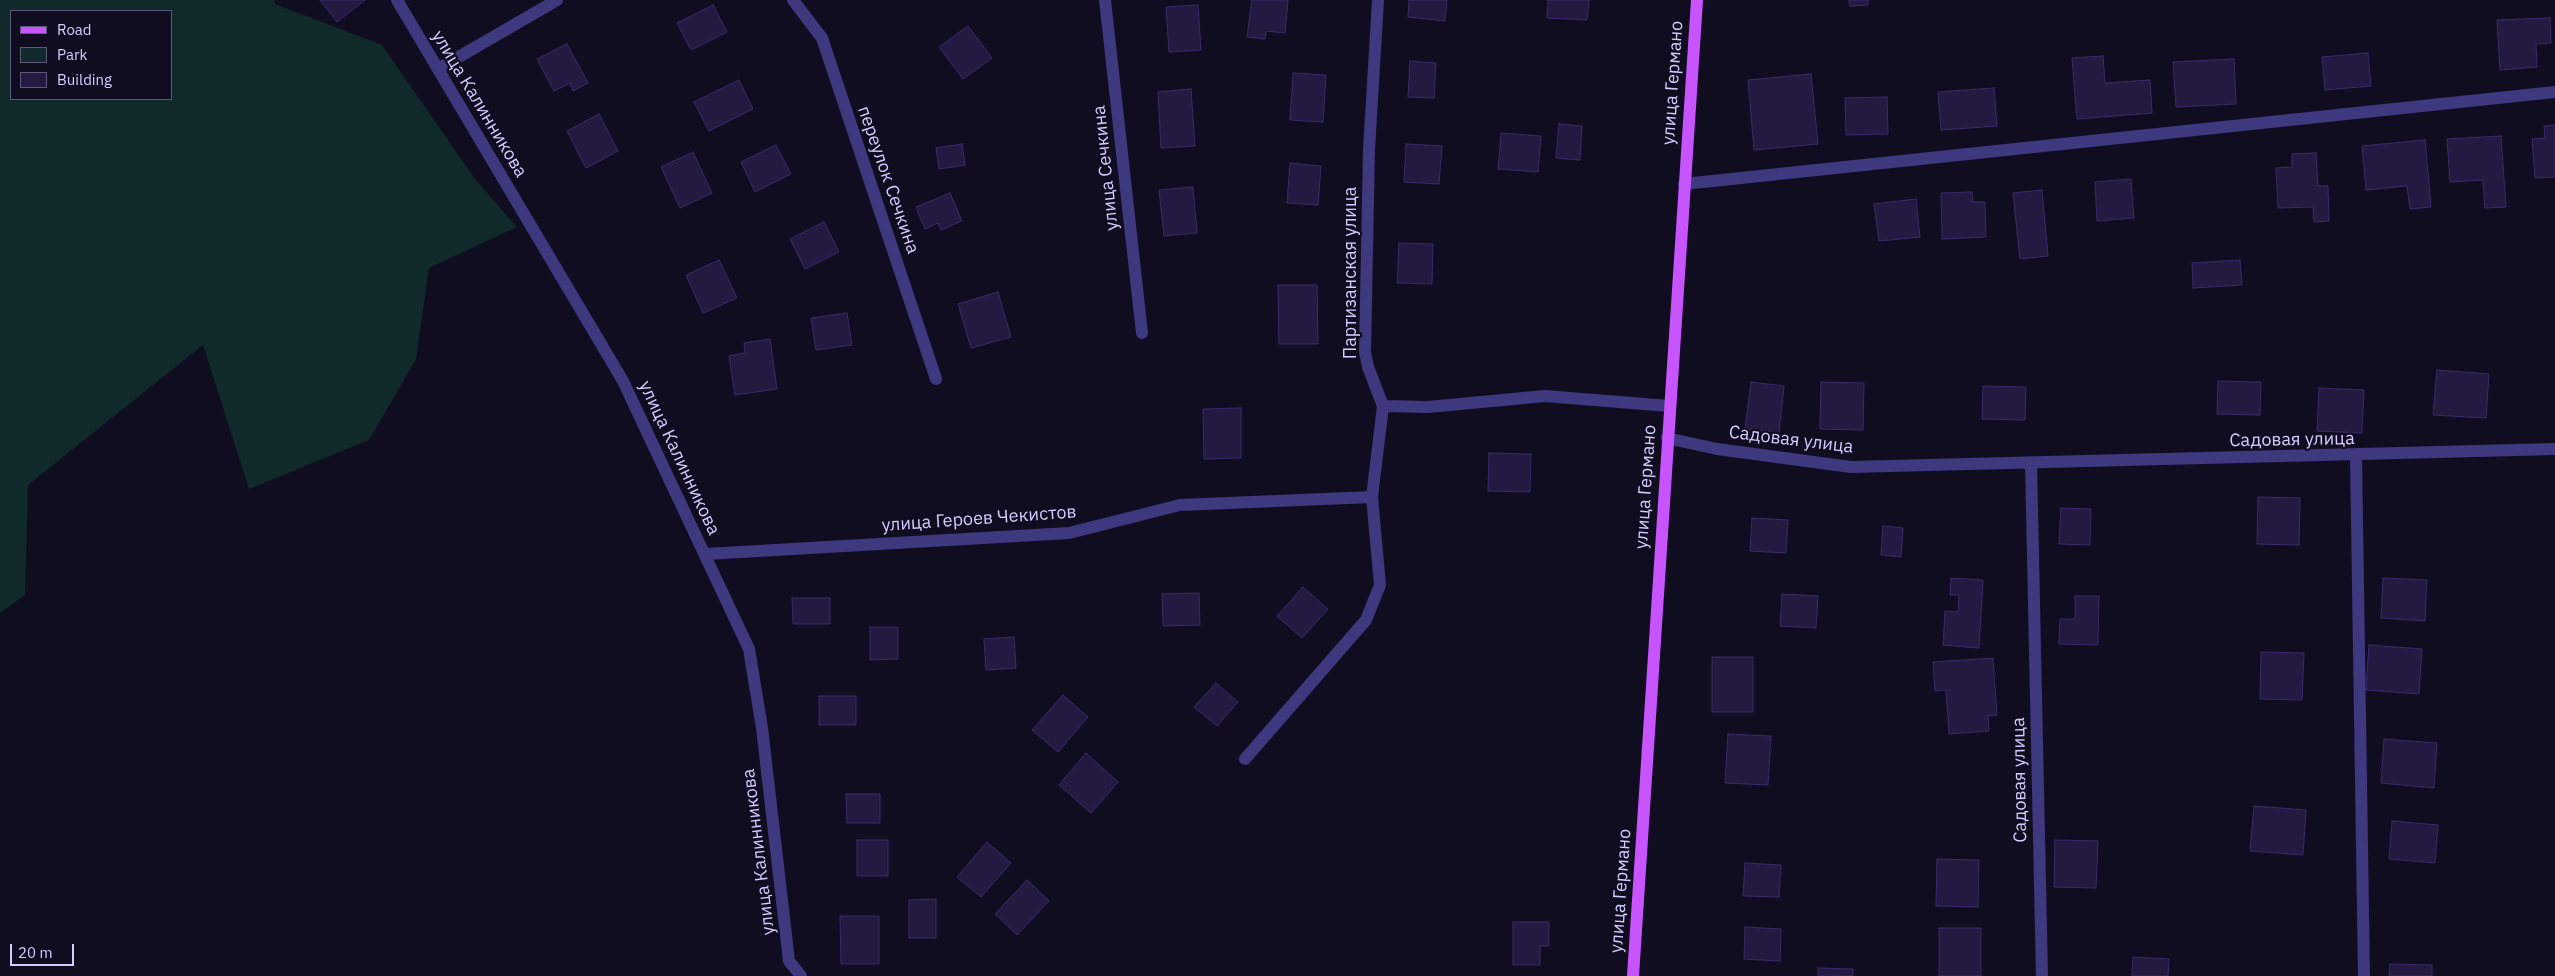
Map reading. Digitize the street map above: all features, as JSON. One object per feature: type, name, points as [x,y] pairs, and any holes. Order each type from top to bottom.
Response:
[{"type":"main road","name":"улица Германо","points":[[1633,976],[1697,0]]},
{"type":"street","name":"улица Калинникова","points":[[397,0],[623,381],[706,554],[749,649],[762,728],[789,961],[801,976]]},
{"type":"street","points":[[438,69],[557,0]]},
{"type":"street","name":"переулок Сечкина","points":[[793,0],[822,38],[936,379]]},
{"type":"street","name":"улица Сечкина","points":[[1105,0],[1142,333]]},
{"type":"street","name":"Партизанская улица","points":[[1378,0],[1369,149],[1365,352],[1368,367],[1383,406]]},
{"type":"street","points":[[1684,184],[2555,92]]},
{"type":"street","points":[[1245,759],[1366,620],[1380,585],[1372,497],[1383,406],[1428,407],[1545,396],[1669,406]]},
{"type":"street","name":"Садовая улица","points":[[1667,438],[1717,448],[1851,467],[2356,456],[2555,449]]},
{"type":"street","points":[[2356,456],[2364,976]]},
{"type":"street","name":"Садовая улица","points":[[2031,463],[2042,976]]},
{"type":"street","name":"улица Героев Чекистов","points":[[706,554],[1068,533],[1180,505],[1372,497]]},
{"type":"green space","points":[[0,0],[274,0],[275,4],[382,45],[475,179],[517,227],[429,268],[416,359],[369,440],[249,489],[203,345],[28,485],[25,595],[0,613]]},
{"type":"building","points":[[320,0],[365,0],[337,22]]},
{"type":"building","points":[[1252,0],[1288,0],[1285,33],[1266,31],[1265,39],[1247,37]]},
{"type":"building","points":[[1409,0],[1447,0],[1445,21],[1408,17]]},
{"type":"building","points":[[1548,0],[1589,0],[1587,20],[1547,18]]},
{"type":"building","points":[[1849,0],[1868,0],[1868,5],[1850,6]]},
{"type":"building","points":[[713,5],[727,32],[691,50],[677,23]]},
{"type":"building","points":[[1198,5],[1201,50],[1169,52],[1166,7]]},
{"type":"building","points":[[2550,18],[2551,43],[2536,44],[2537,67],[2500,70],[2497,20]]},
{"type":"building","points":[[968,26],[992,58],[963,79],[939,47]]},
{"type":"building","points":[[567,44],[588,83],[573,91],[570,83],[554,91],[537,59]]},
{"type":"building","points":[[2368,53],[2371,86],[2325,90],[2322,57]]},
{"type":"building","points":[[2103,56],[2105,83],[2150,80],[2152,113],[2077,119],[2072,58]]},
{"type":"building","points":[[2234,59],[2236,104],[2176,107],[2173,62]]},
{"type":"building","points":[[1410,61],[1436,63],[1434,98],[1408,97]]},
{"type":"building","points":[[1293,73],[1326,75],[1323,122],[1290,120]]},
{"type":"building","points":[[1811,74],[1818,144],[1754,150],[1748,80]]},
{"type":"building","points":[[739,80],[753,109],[709,131],[694,102]]},
{"type":"building","points":[[1994,88],[1997,126],[1941,130],[1938,92]]},
{"type":"building","points":[[1191,89],[1195,146],[1161,148],[1158,92]]},
{"type":"building","points":[[1887,97],[1888,134],[1846,135],[1845,98]]},
{"type":"building","points":[[599,114],[618,151],[586,168],[567,131]]},
{"type":"building","points":[[1559,124],[1582,126],[1580,160],[1556,158]]},
{"type":"building","points":[[2555,125],[2555,177],[2535,178],[2532,139],[2545,138],[2544,126]]},
{"type":"building","points":[[1501,133],[1541,136],[1538,172],[1498,169]]},
{"type":"building","points":[[2501,136],[2506,207],[2485,208],[2483,180],[2450,182],[2447,139]]},
{"type":"building","points":[[2425,140],[2431,207],[2410,209],[2407,186],[2366,190],[2362,146]]},
{"type":"building","points":[[962,144],[965,165],[939,169],[936,148]]},
{"type":"building","points":[[1406,144],[1442,146],[1439,184],[1404,182]]},
{"type":"building","points":[[776,145],[791,174],[755,192],[741,162]]},
{"type":"building","points":[[693,152],[712,193],[680,208],[661,167]]},
{"type":"building","points":[[2316,153],[2318,186],[2328,186],[2329,221],[2314,222],[2313,207],[2278,208],[2276,168],[2292,167],[2292,154]]},
{"type":"building","points":[[1290,163],[1321,166],[1318,205],[1287,203]]},
{"type":"building","points":[[2131,179],[2134,218],[2097,221],[2095,182]]},
{"type":"building","points":[[1193,187],[1197,233],[1164,236],[1159,190]]},
{"type":"building","points":[[2042,190],[2048,256],[2020,259],[2013,193]]},
{"type":"building","points":[[1972,192],[1973,202],[1985,202],[1986,237],[1942,239],[1941,193]]},
{"type":"building","points":[[950,193],[962,221],[941,230],[938,223],[925,229],[916,207]]},
{"type":"building","points":[[1916,199],[1920,237],[1879,241],[1874,204]]},
{"type":"building","points":[[824,222],[839,252],[805,269],[790,239]]},
{"type":"building","points":[[1399,243],[1433,244],[1432,284],[1397,283]]},
{"type":"building","points":[[719,260],[737,298],[703,313],[686,275]]},
{"type":"building","points":[[2240,260],[2242,285],[2193,288],[2192,263]]},
{"type":"building","points":[[1278,285],[1317,285],[1318,344],[1279,344]]},
{"type":"building","points":[[998,292],[1011,337],[971,348],[958,304]]},
{"type":"building","points":[[847,313],[852,345],[816,350],[811,318]]},
{"type":"building","points":[[770,339],[777,389],[735,395],[729,356],[745,353],[744,343]]},
{"type":"building","points":[[2437,370],[2489,374],[2486,418],[2433,415]]},
{"type":"building","points":[[2218,381],[2261,382],[2260,415],[2217,414]]},
{"type":"building","points":[[1751,382],[1784,386],[1779,433],[1745,429]]},
{"type":"building","points":[[1821,382],[1864,383],[1863,430],[1820,429]]},
{"type":"building","points":[[1983,386],[2026,387],[2025,420],[1982,419]]},
{"type":"building","points":[[2319,388],[2364,390],[2362,433],[2317,431]]},
{"type":"building","points":[[1241,408],[1241,458],[1204,459],[1203,409]]},
{"type":"building","points":[[1489,453],[1531,454],[1530,492],[1488,491]]},
{"type":"building","points":[[2258,497],[2300,498],[2299,545],[2257,544]]},
{"type":"building","points":[[2061,508],[2091,509],[2090,545],[2059,544]]},
{"type":"building","points":[[1752,518],[1788,520],[1786,553],[1750,551]]},
{"type":"building","points":[[1883,526],[1903,528],[1901,557],[1881,555]]},
{"type":"building","points":[[1951,578],[1983,580],[1979,648],[1943,645],[1945,611],[1958,612],[1959,595],[1950,595]]},
{"type":"building","points":[[2383,578],[2427,580],[2425,621],[2381,618]]},
{"type":"building","points":[[1303,587],[1328,609],[1302,638],[1277,616]]},
{"type":"building","points":[[1199,593],[1200,625],[1163,626],[1162,594]]},
{"type":"building","points":[[1782,594],[1818,596],[1816,628],[1780,626]]},
{"type":"building","points":[[2075,596],[2099,596],[2098,645],[2059,644],[2060,619],[2075,619]]},
{"type":"building","points":[[792,598],[830,598],[830,624],[793,624]]},
{"type":"building","points":[[870,627],[898,627],[898,659],[870,660]]},
{"type":"building","points":[[1014,637],[1016,668],[986,670],[984,639]]},
{"type":"building","points":[[2369,645],[2422,649],[2419,694],[2366,690]]},
{"type":"building","points":[[2261,652],[2304,653],[2302,700],[2260,699]]},
{"type":"building","points":[[1712,657],[1753,657],[1753,712],[1712,712]]},
{"type":"building","points":[[1993,658],[1997,715],[1988,716],[1989,731],[1949,734],[1946,690],[1935,691],[1933,662]]},
{"type":"building","points":[[1216,683],[1238,702],[1217,726],[1194,707]]},
{"type":"building","points":[[1063,695],[1088,717],[1058,752],[1032,730]]},
{"type":"building","points":[[819,696],[856,696],[856,725],[819,725]]},
{"type":"building","points":[[1728,734],[1771,736],[1768,785],[1725,783]]},
{"type":"building","points":[[2384,739],[2437,743],[2434,788],[2381,783]]},
{"type":"building","points":[[1086,753],[1118,782],[1091,813],[1059,785]]},
{"type":"building","points":[[846,794],[880,794],[880,823],[847,823]]},
{"type":"building","points":[[2254,806],[2306,810],[2303,855],[2250,851]]},
{"type":"building","points":[[2392,821],[2438,825],[2435,863],[2389,859]]},
{"type":"building","points":[[857,840],[888,840],[888,876],[857,876]]},
{"type":"building","points":[[2055,840],[2098,841],[2096,888],[2054,887]]},
{"type":"building","points":[[987,842],[1011,863],[981,897],[957,877]]},
{"type":"building","points":[[1937,859],[1979,860],[1978,907],[1936,906]]},
{"type":"building","points":[[1745,863],[1781,865],[1779,897],[1743,896]]},
{"type":"building","points":[[1027,880],[1049,901],[1017,935],[995,914]]},
{"type":"building","points":[[936,899],[936,938],[909,938],[909,900]]},
{"type":"building","points":[[840,916],[879,916],[879,964],[841,964]]},
{"type":"building","points":[[1513,922],[1549,922],[1549,946],[1540,946],[1540,965],[1513,965]]},
{"type":"building","points":[[1745,927],[1781,929],[1780,961],[1744,959]]},
{"type":"building","points":[[1939,928],[1981,928],[1981,976],[1939,976]]},
{"type":"building","points":[[2133,957],[2169,959],[2168,976],[2132,976]]},
{"type":"building","points":[[2390,964],[2432,965],[2432,976],[2389,976]]},
{"type":"building","points":[[1818,968],[1853,969],[1853,976],[1818,976]]}]
